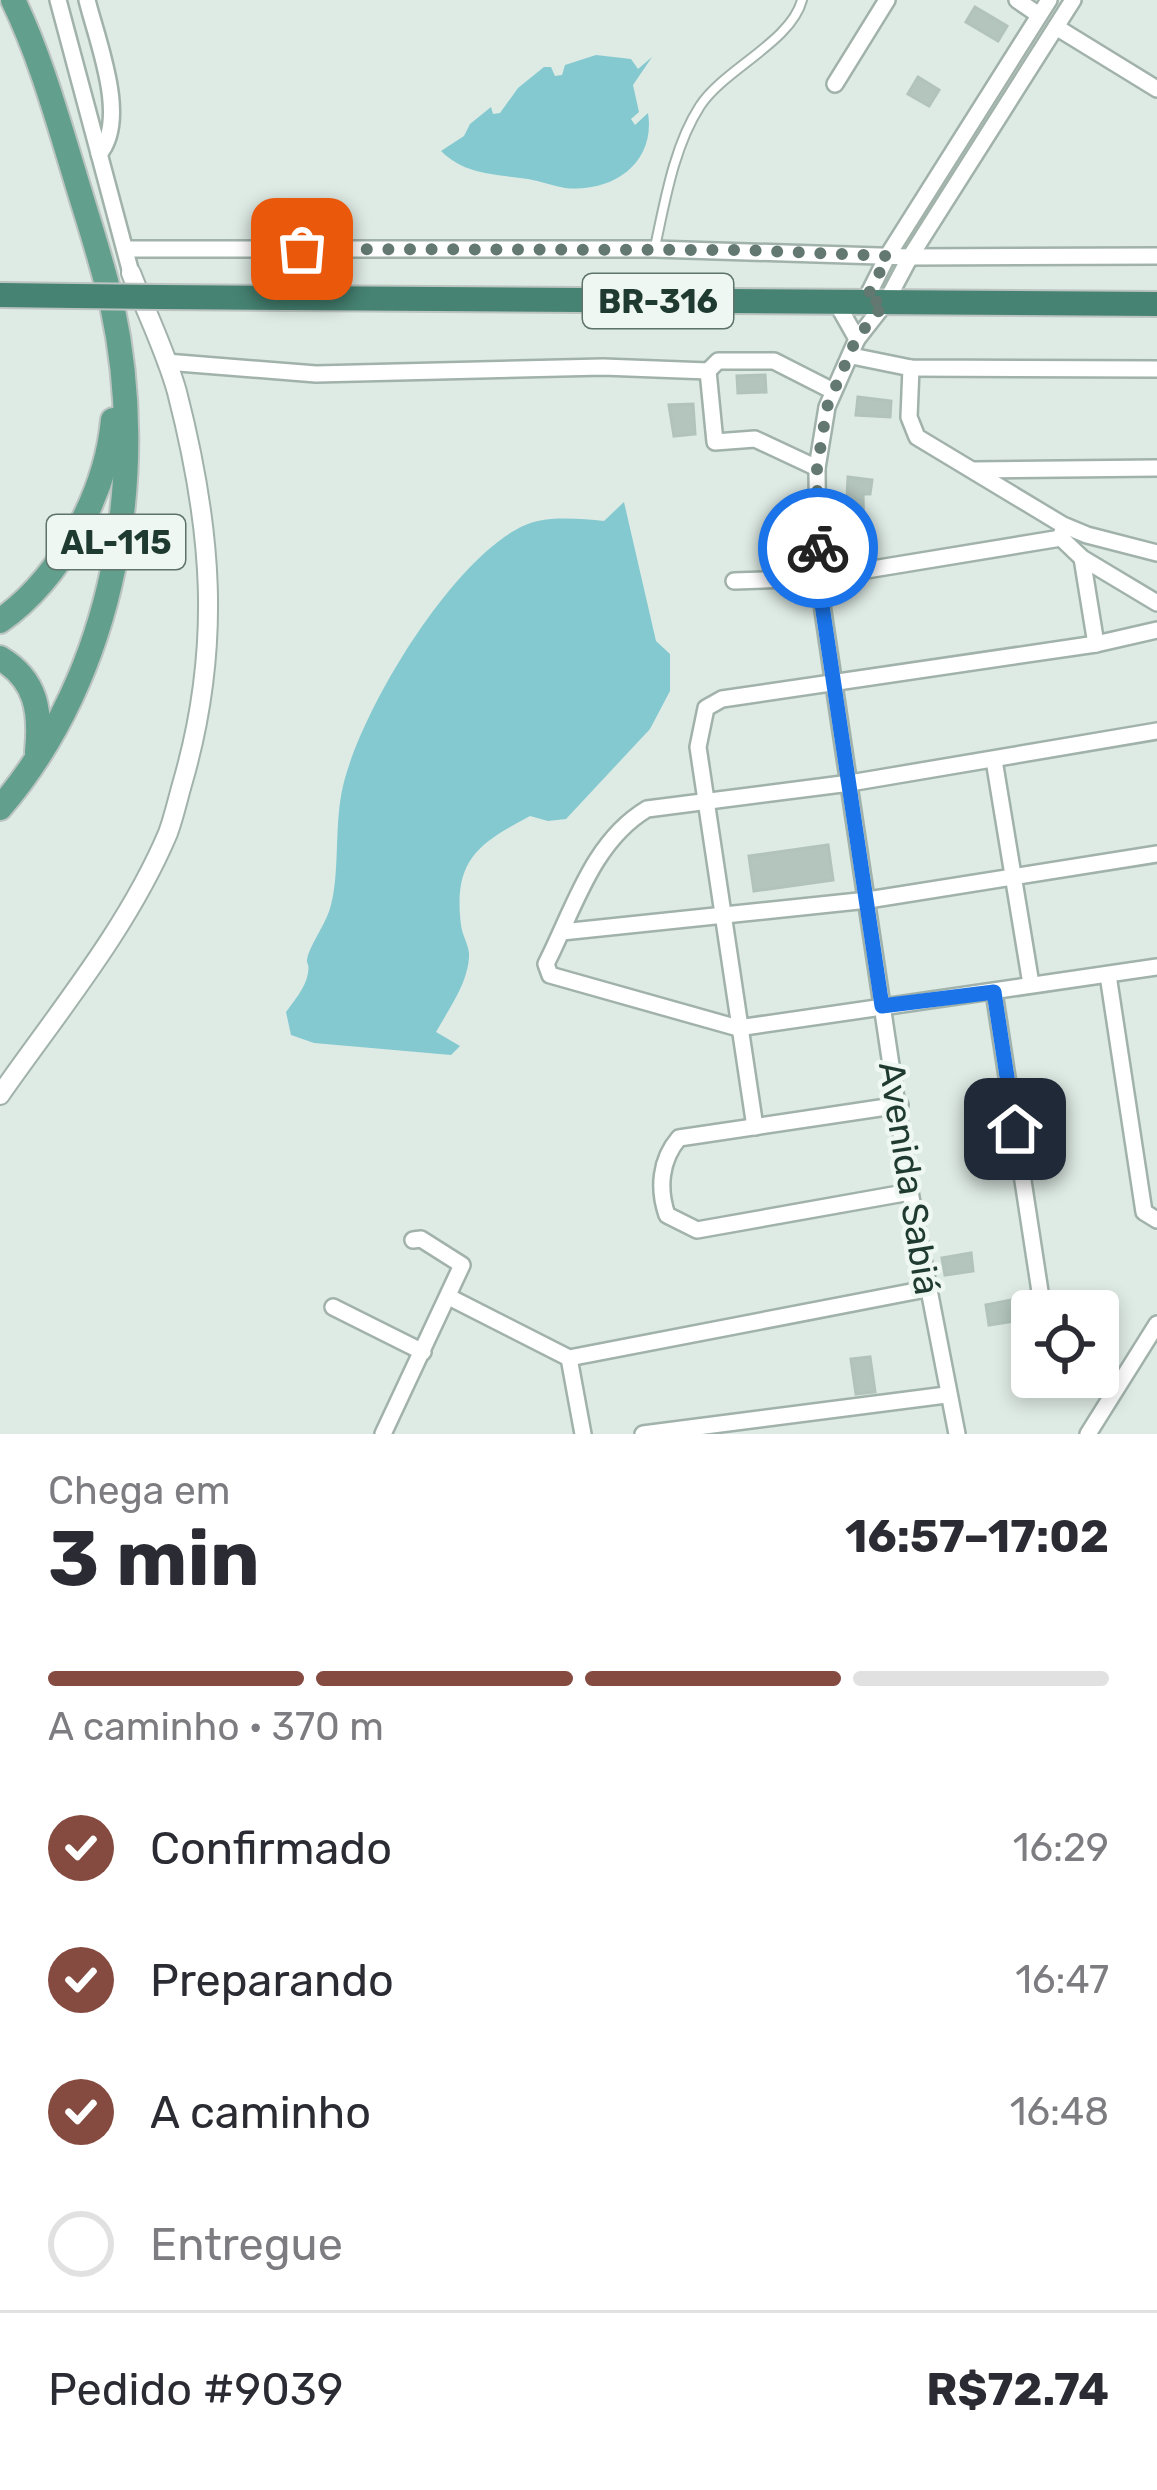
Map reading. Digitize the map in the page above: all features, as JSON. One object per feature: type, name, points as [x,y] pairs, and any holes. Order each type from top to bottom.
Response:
[{"type":"highway","name":"BR-316","points":[[0,295],[1157,304]]},
{"type":"main road","points":[[0,621],[38,589],[97,490],[113,423],[113,309],[38,56],[13,0]]},
{"type":"main road","name":"AL-115","points":[[0,808],[36,760],[77,684],[109,584],[126,463],[125,397],[113,309]]},
{"type":"main road","points":[[0,658],[17,669],[32,688],[38,706],[36,760]]},
{"type":"street","points":[[0,1096],[139,889],[168,832],[195,738],[208,645],[210,584],[203,521],[176,389],[130,273],[58,0]]},
{"type":"street","points":[[87,0],[111,97],[112,128],[99,154]]},
{"type":"street","points":[[835,84],[887,0]]},
{"type":"street","points":[[876,302],[888,256],[1044,7],[1017,0]]},
{"type":"street","points":[[856,339],[1073,0]]},
{"type":"street","points":[[1056,27],[1157,89]]},
{"type":"street","points":[[125,249],[1157,256]]},
{"type":"street","points":[[836,302],[856,339]]},
{"type":"street","name":"Avenida Sabiá","points":[[856,339],[833,391],[817,469],[818,578],[910,1192],[957,1434]]},
{"type":"street","points":[[852,356],[911,368],[1157,369]]},
{"type":"street","points":[[166,362],[316,374],[603,367],[708,371],[718,361],[764,359],[833,391]]},
{"type":"street","points":[[911,368],[909,417],[917,437],[975,470],[1062,531],[1082,558],[1157,602]]},
{"type":"street","points":[[708,371],[715,442],[754,439],[817,469]]},
{"type":"street","points":[[975,470],[1157,468]]},
{"type":"street","points":[[734,581],[818,578],[1062,531],[1157,553]]},
{"type":"street","points":[[1082,558],[1096,644]]},
{"type":"street","points":[[755,1126],[698,747],[706,709],[722,699],[1096,644],[1157,630]]},
{"type":"street","points":[[1157,731],[850,783],[647,809],[625,822],[586,879],[547,972],[738,1028],[1157,967]]},
{"type":"street","points":[[994,760],[1030,984]]},
{"type":"street","points":[[562,932],[868,900],[1157,854]]},
{"type":"street","points":[[1108,975],[1150,1216]]},
{"type":"street","points":[[994,992],[1040,1290]]},
{"type":"street","points":[[900,1106],[695,1133],[674,1144],[659,1192],[667,1215],[697,1230],[910,1192]]},
{"type":"street","points":[[383,1434],[462,1265],[421,1239],[413,1240]]},
{"type":"street","points":[[449,1298],[569,1358],[926,1289]]},
{"type":"street","points":[[333,1307],[423,1352]]},
{"type":"street","points":[[1088,1434],[1157,1324]]},
{"type":"street","points":[[569,1358],[583,1434]]},
{"type":"street","points":[[643,1434],[946,1395]]},
{"type":"street","points":[[813,1415],[818,1434]]},
{"type":"lane","points":[[655,249],[683,142],[700,106],[777,35],[802,0]]},
{"type":"water","points":[[596,55],[631,59],[638,69],[652,57],[633,85],[639,112],[631,119],[635,125],[648,113],[645,147],[628,171],[614,180],[565,188],[470,169],[441,151],[464,136],[470,124],[491,107],[493,114],[500,113],[518,88],[544,67],[551,67],[555,76],[562,75],[565,65]]},
{"type":"water","points":[[624,502],[656,641],[670,654],[670,691],[650,729],[566,819],[530,816],[496,836],[473,857],[461,884],[462,928],[469,953],[466,974],[436,1032],[460,1046],[451,1055],[314,1043],[291,1035],[286,1012],[305,983],[308,955],[331,905],[343,786],[369,718],[413,640],[467,570],[495,544],[542,520],[604,521]]},
{"type":"building","points":[[975,7],[1007,26],[998,41],[966,22]]},
{"type":"building","points":[[918,77],[939,90],[929,106],[908,94]]},
{"type":"building","points":[[765,375],[766,392],[738,393],[737,376]]},
{"type":"building","points":[[858,397],[891,401],[890,417],[856,415]]},
{"type":"building","points":[[693,404],[695,434],[674,436],[669,405]]},
{"type":"building","points":[[848,477],[872,480],[870,494],[863,494],[864,539],[845,539]]},
{"type":"building","points":[[828,845],[833,880],[754,891],[749,856]]},
{"type":"building","points":[[971,1253],[973,1271],[945,1275],[942,1258]]},
{"type":"building","points":[[1011,1300],[1011,1322],[989,1325],[986,1305]]},
{"type":"building","points":[[870,1357],[875,1392],[856,1394],[851,1359]]},
{"type":"way so far","points":[[302,249],[787,250],[888,256],[865,301],[886,302],[856,339],[827,407],[817,469],[818,548]]},
{"type":"route","points":[[818,548],[818,578],[882,1006],[994,992],[1015,1129]]}]
